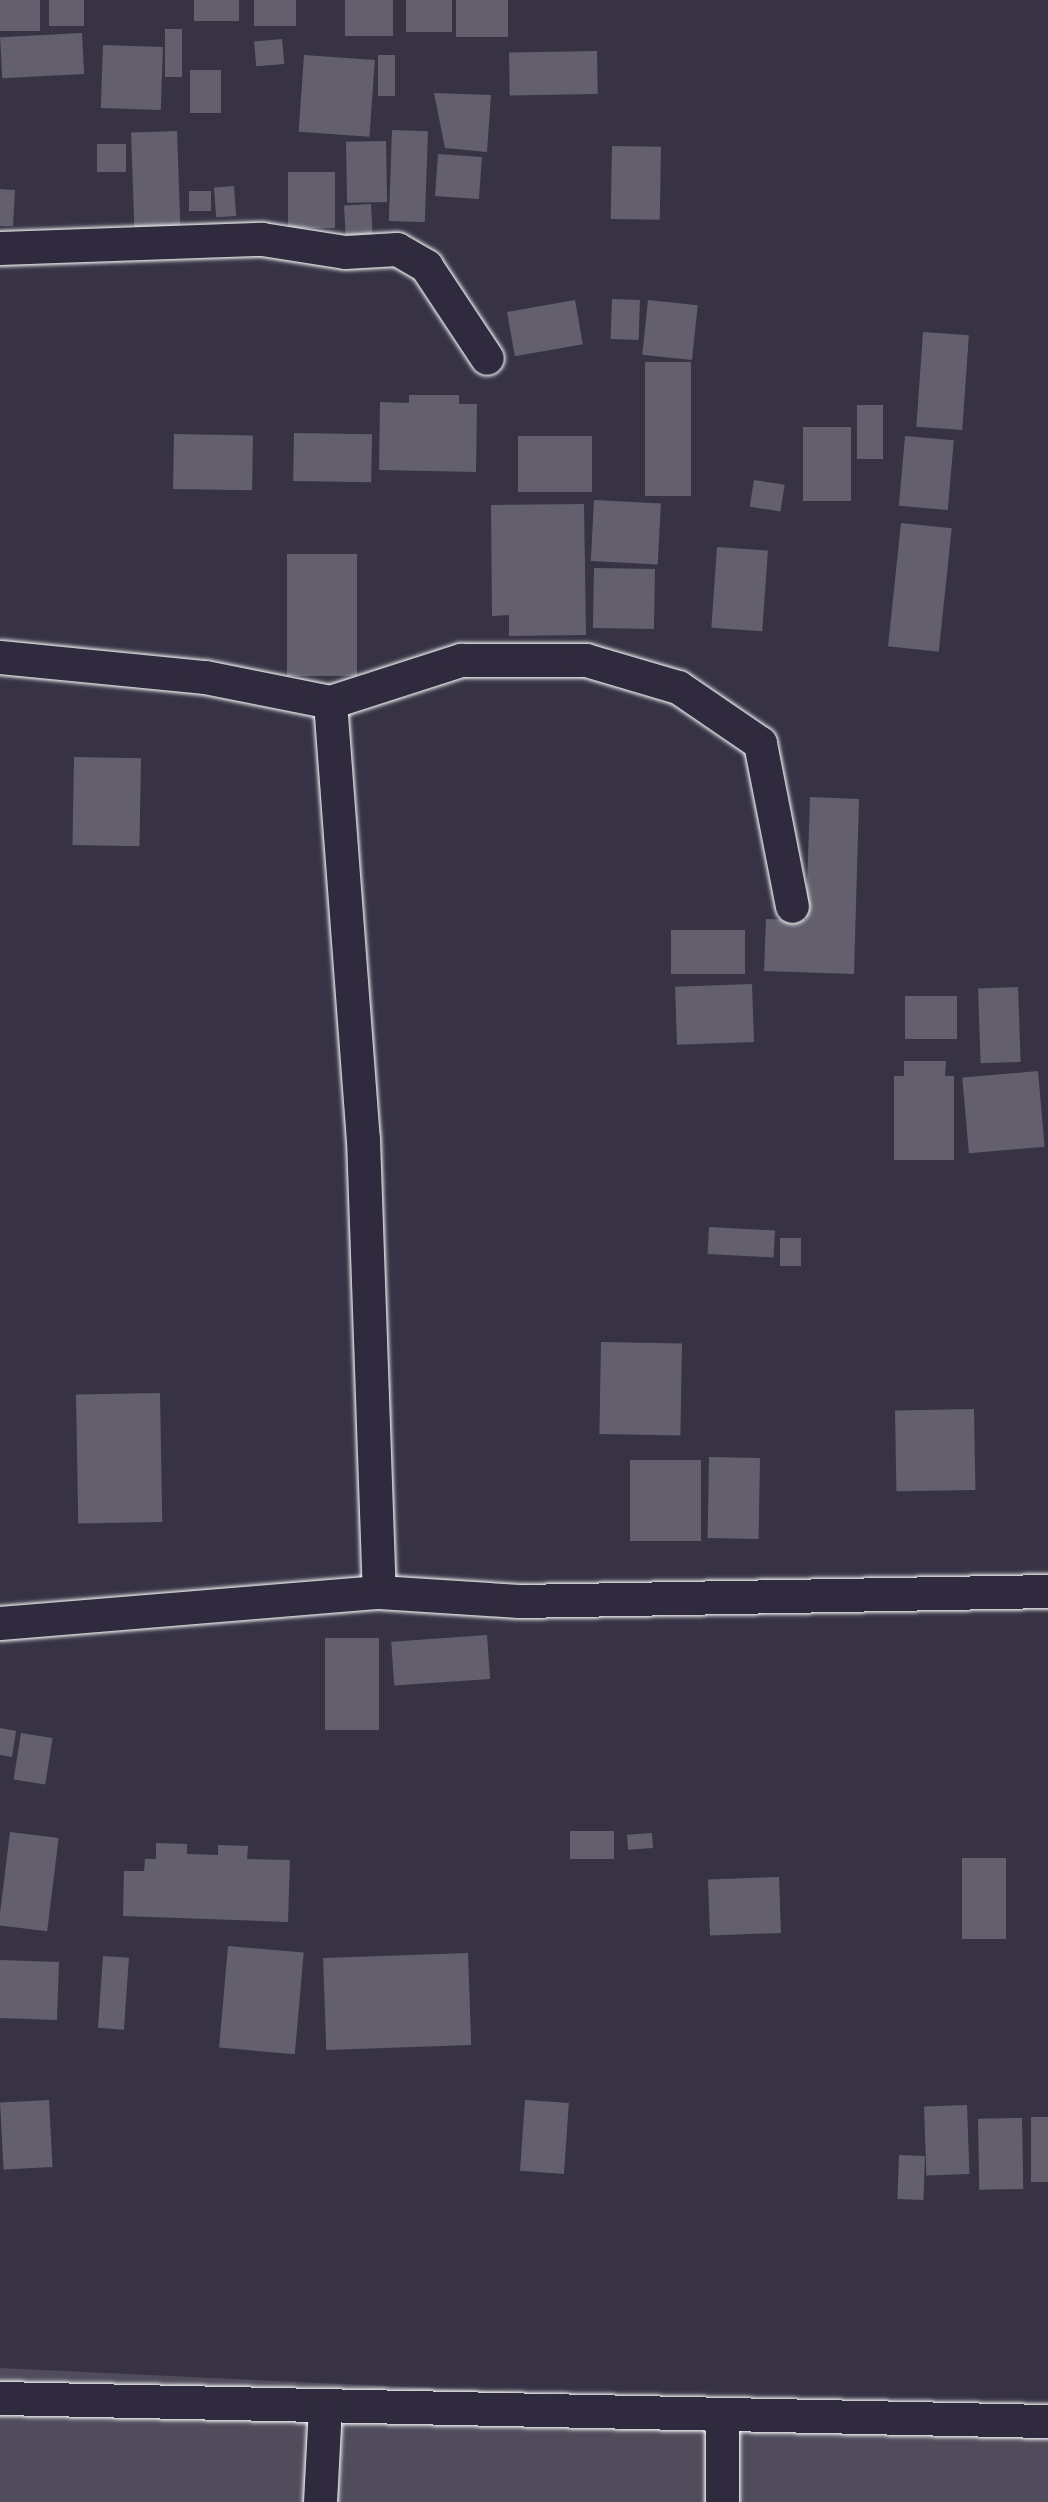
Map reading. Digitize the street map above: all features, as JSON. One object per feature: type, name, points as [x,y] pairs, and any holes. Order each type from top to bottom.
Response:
[{"type":"street","points":[[0,248],[262,239],[345,252],[397,249],[426,266],[487,358]]},
{"type":"street","points":[[0,657],[205,677],[330,702],[461,660],[586,660],[678,687],[760,743],[792,906]]},
{"type":"street","points":[[330,702],[363,1139],[379,1592]]},
{"type":"street","points":[[0,1623],[379,1592],[519,1601],[1048,1591]]},
{"type":"street","points":[[0,2398],[1048,2421]]},
{"type":"street","points":[[320,2502],[325,2405]]},
{"type":"street","points":[[722,2414],[722,2502]]},
{"type":"shaded area","points":[[0,2368],[1048,2417],[1048,2502],[0,2502]]},
{"type":"building","points":[[0,0],[40,0],[40,31],[0,31]]},
{"type":"building","points":[[49,0],[84,0],[84,26],[49,26]]},
{"type":"building","points":[[194,0],[239,0],[239,21],[194,21]]},
{"type":"building","points":[[254,0],[296,0],[296,26],[254,26]]},
{"type":"building","points":[[345,0],[393,0],[393,36],[345,36]]},
{"type":"building","points":[[406,0],[452,0],[452,32],[406,32]]},
{"type":"building","points":[[456,0],[508,0],[508,37],[456,37]]},
{"type":"building","points":[[165,29],[182,29],[182,77],[165,77]]},
{"type":"building","points":[[82,33],[84,74],[2,78],[0,37]]},
{"type":"building","points":[[282,39],[284,64],[256,66],[254,41]]},
{"type":"building","points":[[103,45],[163,47],[161,110],[101,108]]},
{"type":"building","points":[[597,51],[598,94],[510,96],[509,53]]},
{"type":"building","points":[[304,55],[375,60],[369,137],[299,132]]},
{"type":"building","points":[[378,55],[395,55],[395,96],[378,96]]},
{"type":"building","points":[[190,70],[221,70],[221,113],[190,113]]},
{"type":"building","points":[[434,93],[491,95],[487,152],[445,148]]},
{"type":"building","points":[[392,130],[428,131],[425,222],[389,221]]},
{"type":"building","points":[[177,131],[180,228],[134,230],[131,133]]},
{"type":"building","points":[[386,141],[387,202],[347,203],[346,142]]},
{"type":"building","points":[[97,144],[126,144],[126,172],[97,172]]},
{"type":"building","points":[[612,146],[661,147],[660,220],[611,219]]},
{"type":"building","points":[[438,154],[482,157],[479,199],[435,196]]},
{"type":"building","points":[[288,172],[335,172],[335,228],[288,228]]},
{"type":"building","points":[[234,186],[236,216],[216,217],[214,187]]},
{"type":"building","points":[[0,189],[15,190],[13,226],[0,226]]},
{"type":"building","points":[[189,191],[211,191],[211,211],[189,211]]},
{"type":"building","points":[[371,204],[373,239],[346,240],[344,205]]},
{"type":"building","points":[[612,299],[640,300],[639,340],[611,339]]},
{"type":"building","points":[[575,300],[583,344],[515,356],[507,312]]},
{"type":"building","points":[[648,300],[698,305],[692,360],[642,355]]},
{"type":"building","points":[[923,332],[969,335],[962,430],[916,427]]},
{"type":"building","points":[[645,362],[691,362],[691,496],[645,496]]},
{"type":"building","points":[[409,395],[459,395],[459,404],[477,404],[476,472],[379,470],[380,402],[409,403]]},
{"type":"building","points":[[857,405],[883,405],[883,459],[857,459]]},
{"type":"building","points":[[803,427],[851,427],[851,501],[803,501]]},
{"type":"building","points":[[294,433],[372,434],[371,482],[293,481]]},
{"type":"building","points":[[174,434],[253,435],[252,490],[173,489]]},
{"type":"building","points":[[518,436],[592,436],[592,492],[518,492]]},
{"type":"building","points":[[905,436],[954,440],[948,510],[899,506]]},
{"type":"building","points":[[754,480],[785,485],[780,512],[750,507]]},
{"type":"building","points":[[594,500],[661,504],[658,564],[591,561]]},
{"type":"building","points":[[584,504],[586,635],[509,636],[509,615],[492,616],[491,505]]},
{"type":"building","points":[[901,523],[952,528],[939,652],[888,646]]},
{"type":"building","points":[[717,547],[768,551],[762,631],[711,628]]},
{"type":"building","points":[[287,554],[357,554],[357,676],[287,676]]},
{"type":"building","points":[[594,568],[655,569],[654,629],[593,628]]},
{"type":"building","points":[[74,757],[141,758],[139,846],[72,845]]},
{"type":"building","points":[[810,797],[859,799],[854,974],[764,971],[766,919],[806,920]]},
{"type":"building","points":[[671,930],[745,930],[745,974],[671,974]]},
{"type":"building","points":[[752,984],[754,1042],[677,1045],[675,987]]},
{"type":"building","points":[[1018,987],[1021,1062],[981,1063],[978,988]]},
{"type":"building","points":[[905,996],[957,996],[957,1039],[905,1039]]},
{"type":"building","points":[[904,1061],[946,1061],[945,1076],[954,1076],[954,1160],[894,1160],[894,1076],[904,1076]]},
{"type":"building","points":[[1038,1071],[1045,1147],[969,1153],[962,1078]]},
{"type":"building","points":[[709,1227],[775,1230],[773,1257],[708,1254]]},
{"type":"building","points":[[780,1238],[801,1238],[801,1266],[780,1266]]},
{"type":"building","points":[[601,1342],[682,1343],[680,1435],[599,1434]]},
{"type":"building","points":[[160,1393],[162,1522],[78,1523],[76,1394]]},
{"type":"building","points":[[974,1409],[975,1490],[896,1491],[895,1410]]},
{"type":"building","points":[[709,1457],[760,1458],[759,1539],[708,1538]]},
{"type":"building","points":[[630,1460],[701,1460],[701,1541],[630,1541]]},
{"type":"building","points":[[487,1635],[490,1679],[394,1686],[391,1642]]},
{"type":"building","points":[[325,1638],[379,1638],[379,1730],[325,1730]]},
{"type":"building","points":[[0,1728],[16,1731],[12,1757],[0,1755]]},
{"type":"building","points":[[21,1733],[53,1738],[45,1784],[14,1779]]},
{"type":"building","points":[[570,1831],[614,1831],[614,1859],[570,1859]]},
{"type":"building","points":[[10,1832],[59,1838],[47,1931],[0,1925]]},
{"type":"building","points":[[652,1833],[653,1848],[628,1850],[627,1835]]},
{"type":"building","points":[[156,1843],[187,1844],[187,1854],[218,1855],[218,1845],[248,1846],[247,1859],[290,1860],[288,1922],[123,1916],[124,1871],[144,1871],[145,1859],[156,1859]]},
{"type":"building","points":[[962,1858],[1006,1858],[1006,1939],[962,1939]]},
{"type":"building","points":[[779,1877],[781,1933],[710,1935],[708,1879]]},
{"type":"building","points":[[228,1946],[304,1953],[295,2054],[219,2048]]},
{"type":"building","points":[[468,1953],[471,2045],[326,2050],[323,1958]]},
{"type":"building","points":[[103,1956],[129,1958],[124,2030],[98,2028]]},
{"type":"building","points":[[0,1960],[59,1962],[57,2020],[0,2018]]},
{"type":"building","points":[[49,2100],[53,2167],[4,2169],[0,2103]]},
{"type":"building","points":[[525,2100],[569,2103],[564,2174],[520,2171]]},
{"type":"building","points":[[967,2105],[969,2174],[926,2175],[924,2107]]},
{"type":"building","points":[[1031,2117],[1048,2117],[1048,2182],[1031,2182]]},
{"type":"building","points":[[1022,2118],[1023,2189],[979,2190],[978,2119]]},
{"type":"building","points":[[899,2155],[925,2156],[923,2200],[897,2199]]}]
